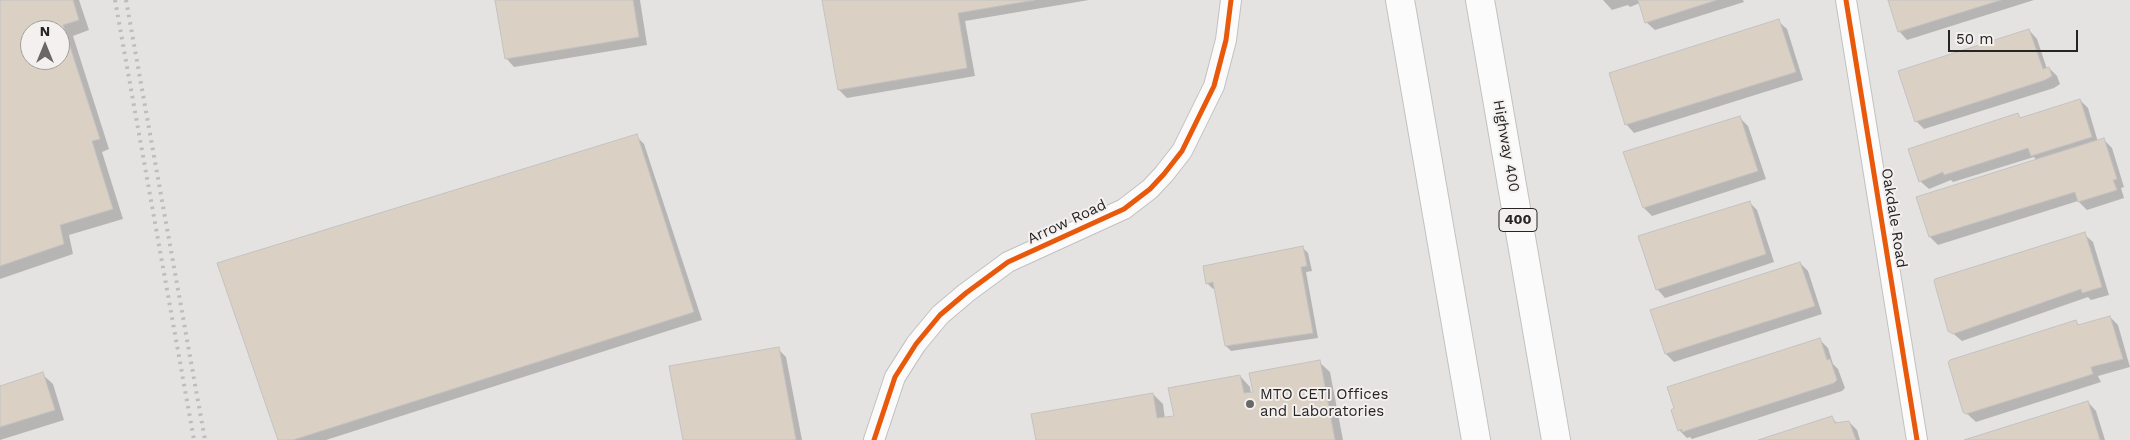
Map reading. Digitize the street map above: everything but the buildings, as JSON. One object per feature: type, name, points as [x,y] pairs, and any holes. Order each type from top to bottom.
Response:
[{"type":"highway","points":[[1400,0],[1476,440]]},
{"type":"highway","name":"Highway 400","points":[[1480,0],[1556,440]]},
{"type":"street","name":"Arrow Road","points":[[874,440],[895,377],[916,344],[940,316],[966,293],[1008,262],[1124,210],[1150,189],[1170,166],[1182,151],[1214,86],[1226,40],[1231,0]]},
{"type":"street","name":"Oakdale Road","points":[[1846,0],[1917,440]]},
{"type":"railway","points":[[115,0],[194,440]]},
{"type":"railway","points":[[126,0],[205,440]]},
{"type":"cycle path","points":[[874,440],[895,377],[916,344],[940,315],[1008,262],[1124,209],[1150,189],[1164,174],[1182,151],[1214,86],[1226,40],[1231,0]]},
{"type":"cycle path","points":[[1846,0],[1917,440]]},
{"type":"place","name":"MTO CETI Offices and Laboratories","points":[[1250,404]]}]
